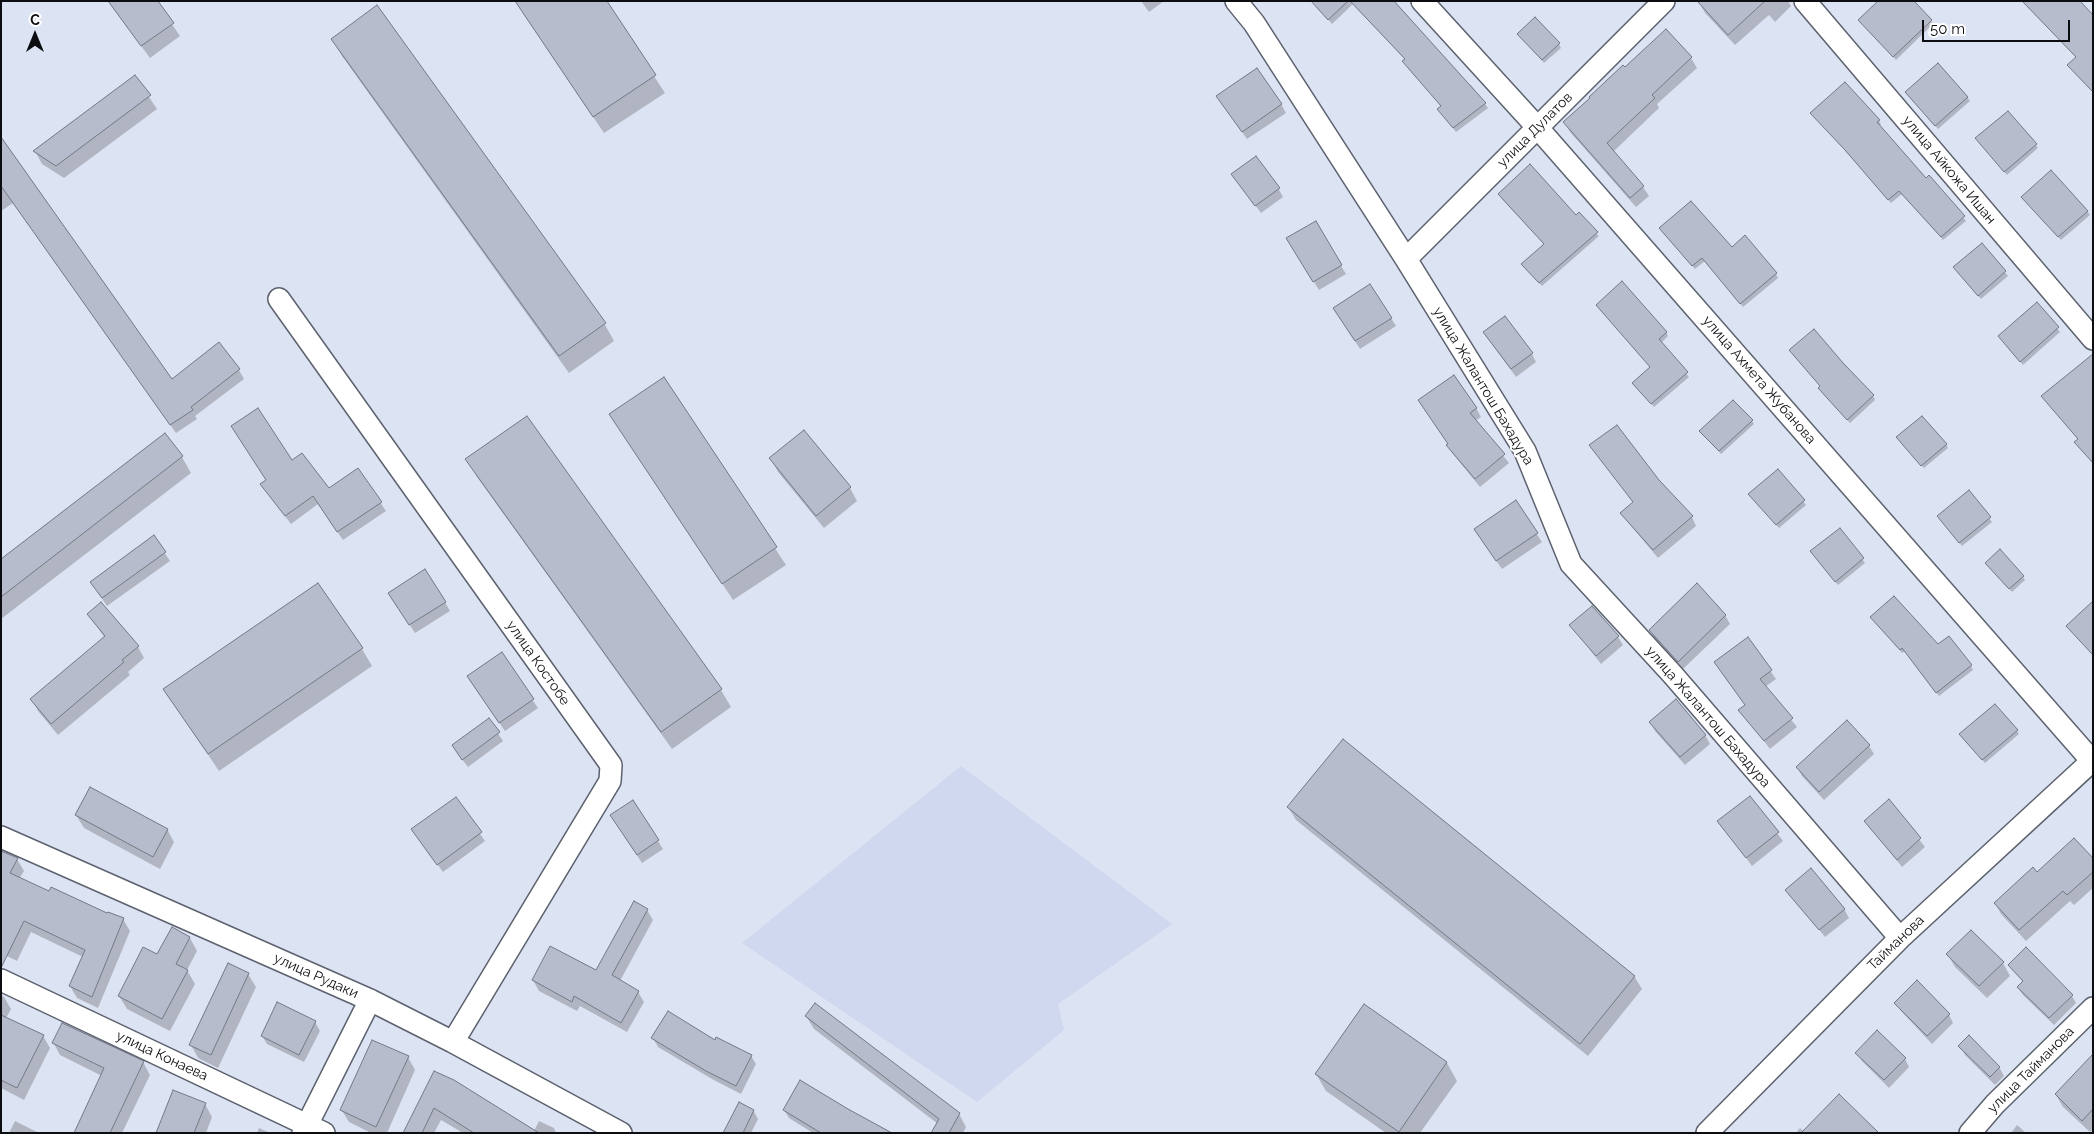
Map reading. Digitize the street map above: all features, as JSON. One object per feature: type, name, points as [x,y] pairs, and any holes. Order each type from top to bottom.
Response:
[{"type":"street","name":"улица Жалантош Бахадура","points":[[1236,1],[1254,24],[1406,259],[1525,451],[1571,564],[1673,675],[1900,938]]},
{"type":"street","name":"улица Ахмета Жубанова","points":[[1422,1],[1537,127],[2092,760]]},
{"type":"street","name":"улица Дулатов","points":[[1406,259],[1664,1]]},
{"type":"street","name":"улица Айкожа Ишан","points":[[1805,1],[2093,339]]},
{"type":"street","name":"улица Костобе","points":[[279,299],[611,766],[610,781],[454,1042]]},
{"type":"street","name":"Тайманова","points":[[1707,1133],[1900,938],[2092,760]]},
{"type":"street","name":"улица Рудаки","points":[[1,837],[370,1000],[454,1042],[621,1133]]},
{"type":"street","name":"улица Конаева","points":[[1,980],[311,1130]]},
{"type":"street","points":[[311,1130],[370,1000]]},
{"type":"street","name":"улица Тайманова","points":[[1970,1133],[1995,1104],[2093,1008]]},
{"type":"shaded area","points":[[961,766],[1172,924],[1058,1004],[1064,1030],[977,1102],[742,943]]},
{"type":"building","points":[[108,1],[158,1],[174,23],[141,46]]},
{"type":"building","points":[[515,1],[607,1],[656,75],[593,117]]},
{"type":"building","points":[[1311,1],[1348,1],[1328,20]]},
{"type":"building","points":[[1350,1],[1394,1],[1486,103],[1453,128],[1437,109],[1441,106],[1402,61],[1405,59]]},
{"type":"building","points":[[1697,1],[1765,1],[1728,35]]},
{"type":"building","points":[[1878,1],[1914,1],[1932,20],[1893,57],[1858,20]]},
{"type":"building","points":[[2022,1],[2080,1],[2093,15],[2093,92],[2067,65],[2076,57]]},
{"type":"building","points":[[377,5],[606,323],[559,356],[331,39]]},
{"type":"building","points":[[1535,17],[1560,43],[1542,60],[1517,34]]},
{"type":"building","points":[[1666,29],[1692,57],[1652,95],[1655,98],[1607,143],[1644,186],[1630,198],[1563,122],[1623,65],[1625,67]]},
{"type":"building","points":[[1938,63],[1968,97],[1935,126],[1905,92]]},
{"type":"building","points":[[1257,68],[1282,104],[1242,132],[1216,96]]},
{"type":"building","points":[[135,75],[151,95],[56,166],[33,151]]},
{"type":"building","points":[[1845,82],[1880,120],[1877,122],[1926,178],[1929,175],[1965,216],[1941,237],[1899,191],[1888,200],[1810,113]]},
{"type":"building","points":[[2008,111],[2037,144],[2004,172],[1975,138]]},
{"type":"building","points":[[1,137],[172,379],[219,342],[240,369],[191,407],[193,410],[170,425],[1,186]]},
{"type":"building","points":[[1256,156],[1280,188],[1255,206],[1231,174]]},
{"type":"building","points":[[1530,164],[1576,215],[1579,212],[1598,232],[1539,283],[1521,264],[1544,244],[1498,194]]},
{"type":"building","points":[[2051,170],[2088,211],[2058,237],[2021,197]]},
{"type":"building","points":[[1691,201],[1732,247],[1745,235],[1777,273],[1740,304],[1702,258],[1692,266],[1659,228]]},
{"type":"building","points":[[1316,221],[1342,265],[1313,282],[1286,238]]},
{"type":"building","points":[[1982,243],[2006,271],[1978,296],[1953,267]]},
{"type":"building","points":[[1622,281],[1667,332],[1659,339],[1688,372],[1651,404],[1632,383],[1650,367],[1596,305]]},
{"type":"building","points":[[1370,284],[1392,318],[1355,341],[1333,308]]},
{"type":"building","points":[[2037,302],[2059,327],[2020,362],[1998,336]]},
{"type":"building","points":[[1505,316],[1533,353],[1511,369],[1483,332]]},
{"type":"building","points":[[1814,329],[1874,395],[1847,420],[1818,388],[1820,386],[1789,350]]},
{"type":"building","points":[[2093,354],[2093,463],[2074,442],[2078,439],[2041,396]]},
{"type":"building","points":[[1454,375],[1477,408],[1470,413],[1505,454],[1475,479],[1446,445],[1448,444],[1418,400]]},
{"type":"building","points":[[664,377],[777,547],[722,584],[609,414]]},
{"type":"building","points":[[1733,400],[1753,420],[1719,451],[1699,431]]},
{"type":"building","points":[[258,408],[292,460],[302,453],[329,488],[358,468],[382,502],[337,532],[313,496],[285,516],[260,484],[266,480],[231,426]]},
{"type":"building","points":[[527,416],[722,689],[661,732],[465,459]]},
{"type":"building","points":[[1922,416],[1947,444],[1921,466],[1896,437]]},
{"type":"building","points":[[1617,425],[1659,480],[1693,516],[1653,550],[1620,513],[1633,502],[1589,445]]},
{"type":"building","points":[[804,430],[851,487],[816,516],[769,458]]},
{"type":"building","points":[[165,433],[183,456],[1,597],[1,559]]},
{"type":"building","points":[[1778,469],[1805,500],[1776,525],[1748,494]]},
{"type":"building","points":[[1969,490],[1991,517],[1959,543],[1937,516]]},
{"type":"building","points":[[1516,500],[1538,533],[1496,561],[1474,529]]},
{"type":"building","points":[[1840,528],[1864,558],[1835,582],[1810,551]]},
{"type":"building","points":[[154,535],[166,552],[102,598],[90,582]]},
{"type":"building","points":[[2000,549],[2024,576],[2009,589],[1985,563]]},
{"type":"building","points":[[425,569],[446,602],[409,625],[388,593]]},
{"type":"building","points":[[318,583],[363,648],[208,754],[163,689]]},
{"type":"building","points":[[1697,583],[1726,615],[1678,662],[1649,630]]},
{"type":"building","points":[[1894,596],[1938,644],[1949,636],[1972,665],[1936,693],[1902,648],[1900,650],[1870,617]]},
{"type":"building","points":[[2093,601],[2093,655],[2066,626]]},
{"type":"building","points":[[101,602],[139,646],[122,660],[124,662],[51,724],[30,699],[105,636],[87,614]]},
{"type":"building","points":[[1592,606],[1619,636],[1596,656],[1569,625]]},
{"type":"building","points":[[1748,637],[1772,670],[1760,679],[1793,718],[1764,741],[1738,710],[1745,705],[1714,662]]},
{"type":"building","points":[[502,652],[534,699],[499,723],[467,676]]},
{"type":"building","points":[[1676,699],[1706,735],[1680,757],[1649,722]]},
{"type":"building","points":[[1995,704],[2018,730],[1982,760],[1959,734]]},
{"type":"building","points":[[489,718],[500,732],[462,760],[452,745]]},
{"type":"building","points":[[1847,720],[1870,745],[1819,792],[1796,767]]},
{"type":"building","points":[[1343,739],[1635,976],[1580,1044],[1287,807]]},
{"type":"building","points":[[90,787],[168,829],[153,857],[75,815]]},
{"type":"building","points":[[1750,796],[1779,832],[1746,858],[1717,821]]},
{"type":"building","points":[[456,797],[482,832],[437,865],[411,829]]},
{"type":"building","points":[[1889,799],[1921,838],[1897,860],[1864,821]]},
{"type":"building","points":[[633,800],[659,840],[637,855],[610,815]]},
{"type":"building","points":[[2074,838],[2093,858],[2093,872],[2067,895],[2063,891],[2019,930],[1994,903],[2033,867],[2037,872]]},
{"type":"building","points":[[1,851],[18,858],[10,873],[49,891],[51,887],[107,913],[124,918],[92,997],[69,986],[85,950],[24,921],[1,968]]},
{"type":"building","points":[[1811,868],[1845,909],[1819,930],[1785,890]]},
{"type":"building","points":[[634,901],[648,909],[612,975],[639,991],[621,1023],[574,996],[572,1002],[532,980],[550,946],[596,970]]},
{"type":"building","points":[[172,927],[190,937],[176,964],[188,970],[162,1019],[118,996],[143,947],[157,954]]},
{"type":"building","points":[[1971,930],[2004,962],[1979,986],[1946,954]]},
{"type":"building","points":[[2026,947],[2073,995],[2049,1018],[2017,987],[2023,981],[2008,965]]},
{"type":"building","points":[[228,963],[249,973],[211,1055],[189,1045]]},
{"type":"building","points":[[1917,980],[1950,1014],[1927,1036],[1894,1003]]},
{"type":"building","points":[[277,1002],[316,1021],[299,1055],[261,1036]]},
{"type":"building","points":[[815,1003],[960,1113],[949,1133],[931,1133],[939,1119],[805,1016]]},
{"type":"building","points":[[1364,1004],[1447,1062],[1399,1132],[1315,1074]]},
{"type":"building","points":[[668,1011],[715,1040],[716,1037],[752,1055],[736,1086],[706,1071],[651,1038]]},
{"type":"building","points":[[1,1015],[44,1035],[17,1088],[1,1080]]},
{"type":"building","points":[[62,1023],[144,1061],[110,1133],[74,1133],[104,1068],[52,1043]]},
{"type":"building","points":[[1877,1030],[1906,1058],[1884,1080],[1855,1053]]},
{"type":"building","points":[[1969,1035],[2000,1067],[1990,1077],[1958,1046]]},
{"type":"building","points":[[372,1040],[409,1056],[376,1127],[340,1110]]},
{"type":"building","points":[[2093,1054],[2093,1109],[2082,1121],[2055,1094]]},
{"type":"building","points":[[434,1071],[454,1080],[539,1133],[474,1133],[434,1108],[422,1133],[403,1133]]},
{"type":"building","points":[[800,1080],[892,1133],[821,1133],[783,1110]]},
{"type":"building","points":[[173,1090],[206,1103],[194,1133],[156,1133]]},
{"type":"building","points":[[1839,1094],[1879,1133],[1801,1133]]},
{"type":"building","points":[[739,1102],[754,1110],[743,1133],[723,1133]]}]
